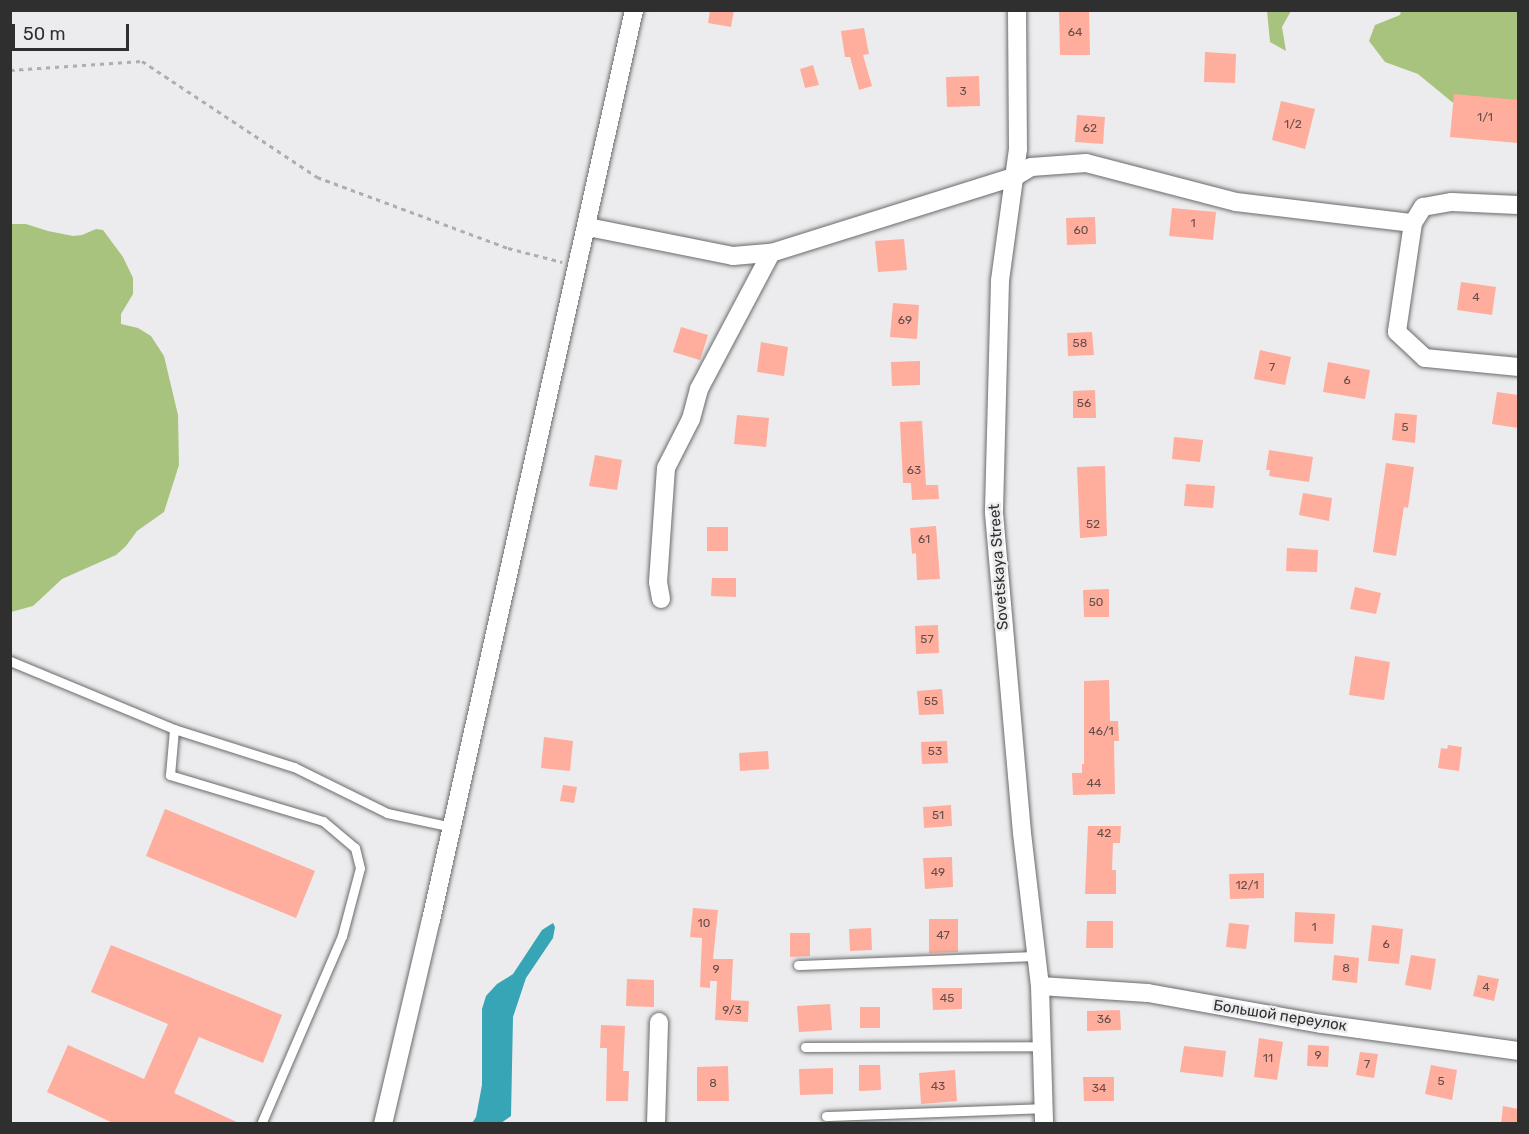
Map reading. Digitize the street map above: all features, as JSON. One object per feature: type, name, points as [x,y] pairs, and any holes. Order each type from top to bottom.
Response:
[{"type":"street","points":[[383,1124],[588,227],[634,10]]},
{"type":"street","name":"Sovetskaya Street","points":[[1017,10],[1016,176],[1000,281],[994,513],[1022,833],[1040,986],[1044,1116]]},
{"type":"street","points":[[588,227],[733,256],[771,253],[1016,176],[1031,167],[1086,163],[1236,201],[1413,223]]},
{"type":"street","points":[[1518,205],[1452,202],[1423,207],[1413,223],[1396,332],[1425,358],[1518,368]]},
{"type":"street","points":[[661,599],[658,582],[666,468],[691,419],[699,389],[771,253]]},
{"type":"street","name":"Большой переулок","points":[[1040,986],[1148,993],[1322,1024],[1518,1051]]},
{"type":"street","points":[[656,1124],[659,1023]]},
{"type":"lane","points":[[10,661],[174,729],[294,767],[387,813],[452,827]]},
{"type":"lane","points":[[174,729],[170,775],[323,821],[355,848],[360,868],[342,936],[261,1124]]},
{"type":"lane","points":[[798,965],[1037,956]]},
{"type":"lane","points":[[805,1047],[1042,1046]]},
{"type":"lane","points":[[826,1116],[1044,1116]]},
{"type":"path","points":[[10,70],[142,61],[317,177],[508,248],[579,266]]},
{"type":"green space","points":[[1267,11],[1291,11],[1282,27],[1286,51],[1270,42]]},
{"type":"green space","points":[[1401,11],[1518,11],[1518,103],[1491,106],[1452,102],[1418,74],[1385,62],[1369,41],[1375,25],[1400,15]]},
{"type":"green space","points":[[11,224],[26,224],[73,236],[96,229],[103,230],[123,257],[133,278],[133,294],[121,314],[121,324],[138,328],[151,336],[164,356],[178,415],[179,465],[164,512],[137,531],[116,555],[62,579],[33,606],[11,612]]},
{"type":"water","points":[[553,923],[555,927],[553,938],[526,978],[513,1017],[511,1116],[501,1123],[472,1123],[476,1117],[482,1085],[482,1009],[486,996],[497,984],[513,974],[542,930]]},
{"type":"building","points":[[710,10],[734,10],[731,27],[708,23]]},
{"type":"building","points":[[1059,10],[1089,10],[1090,55],[1060,55]]},
{"type":"building","points":[[864,28],[869,54],[863,55],[872,86],[859,90],[850,57],[845,57],[841,31]]},
{"type":"building","points":[[1205,52],[1236,54],[1235,83],[1204,82]]},
{"type":"building","points":[[813,65],[819,85],[805,88],[800,69]]},
{"type":"building","points":[[979,76],[980,106],[947,107],[946,77]]},
{"type":"building","points":[[1454,94],[1518,100],[1518,143],[1450,137]]},
{"type":"building","points":[[1281,101],[1315,109],[1305,149],[1272,140]]},
{"type":"building","points":[[1077,115],[1105,117],[1103,144],[1075,142]]},
{"type":"building","points":[[1172,208],[1216,212],[1213,240],[1169,236]]},
{"type":"building","points":[[1095,217],[1096,244],[1067,245],[1066,218]]},
{"type":"building","points":[[904,239],[907,270],[878,272],[875,241]]},
{"type":"building","points":[[1461,282],[1496,287],[1492,315],[1457,310]]},
{"type":"building","points":[[893,303],[919,305],[917,339],[890,337]]},
{"type":"building","points":[[681,327],[708,335],[700,360],[673,352]]},
{"type":"building","points":[[1092,332],[1094,355],[1068,356],[1067,333]]},
{"type":"building","points":[[761,342],[788,347],[784,376],[757,372]]},
{"type":"building","points":[[1260,350],[1291,357],[1285,385],[1254,379]]},
{"type":"building","points":[[920,361],[920,385],[892,386],[891,362]]},
{"type":"building","points":[[1328,362],[1370,370],[1365,399],[1323,392]]},
{"type":"building","points":[[1095,390],[1096,418],[1073,418],[1073,391]]},
{"type":"building","points":[[1497,392],[1518,395],[1518,428],[1492,424]]},
{"type":"building","points":[[1395,413],[1417,415],[1415,443],[1392,440]]},
{"type":"building","points":[[737,415],[769,418],[766,447],[734,444]]},
{"type":"building","points":[[922,421],[926,485],[938,485],[939,499],[912,500],[911,483],[903,483],[900,422]]},
{"type":"building","points":[[1174,437],[1203,440],[1200,462],[1172,459]]},
{"type":"building","points":[[1269,450],[1313,457],[1309,482],[1269,476],[1270,470],[1266,470]]},
{"type":"building","points":[[595,455],[622,460],[617,490],[589,486]]},
{"type":"building","points":[[1386,463],[1414,467],[1408,508],[1404,507],[1396,556],[1373,552]]},
{"type":"building","points":[[1105,466],[1107,536],[1080,538],[1077,467]]},
{"type":"building","points":[[1186,484],[1215,486],[1213,508],[1184,506]]},
{"type":"building","points":[[1303,493],[1332,498],[1329,521],[1299,515]]},
{"type":"building","points":[[936,526],[940,579],[917,580],[916,553],[912,554],[910,528]]},
{"type":"building","points":[[707,527],[728,527],[728,551],[707,551]]},
{"type":"building","points":[[1287,548],[1318,550],[1317,572],[1286,571]]},
{"type":"building","points":[[712,578],[736,578],[736,597],[711,596]]},
{"type":"building","points":[[1355,587],[1381,593],[1376,614],[1350,609]]},
{"type":"building","points":[[1109,589],[1109,617],[1084,617],[1083,590]]},
{"type":"building","points":[[938,625],[939,653],[916,654],[915,626]]},
{"type":"building","points":[[1355,656],[1390,662],[1384,700],[1349,695]]},
{"type":"building","points":[[1109,680],[1110,721],[1118,721],[1119,741],[1114,741],[1115,794],[1073,795],[1072,773],[1082,773],[1082,764],[1084,764],[1084,681]]},
{"type":"building","points":[[942,689],[944,714],[919,715],[917,691]]},
{"type":"building","points":[[544,737],[573,741],[570,771],[541,768]]},
{"type":"building","points":[[947,741],[948,763],[922,764],[921,742]]},
{"type":"building","points":[[1448,745],[1462,747],[1459,771],[1438,768],[1441,748],[1447,749]]},
{"type":"building","points":[[768,751],[769,769],[740,771],[739,753]]},
{"type":"building","points":[[563,785],[577,787],[574,803],[560,801]]},
{"type":"building","points":[[951,805],[952,826],[924,828],[923,807]]},
{"type":"building","points":[[165,809],[315,871],[296,918],[146,856]]},
{"type":"building","points":[[1088,826],[1121,826],[1120,843],[1113,843],[1112,870],[1116,870],[1116,894],[1085,894]]},
{"type":"building","points":[[952,857],[953,887],[925,889],[923,858]]},
{"type":"building","points":[[1264,873],[1264,898],[1230,899],[1229,874]]},
{"type":"building","points":[[693,908],[718,910],[713,959],[733,959],[731,1000],[749,1001],[748,1022],[715,1020],[717,981],[710,981],[710,988],[700,987],[702,938],[690,937]]},
{"type":"building","points":[[1295,912],[1335,914],[1333,944],[1294,942]]},
{"type":"building","points":[[929,919],[958,919],[958,952],[929,953]]},
{"type":"building","points":[[1087,921],[1113,921],[1113,948],[1086,948]]},
{"type":"building","points":[[1229,923],[1249,925],[1246,949],[1226,947]]},
{"type":"building","points":[[1372,925],[1403,929],[1399,964],[1368,961]]},
{"type":"building","points":[[871,928],[872,950],[850,951],[849,929]]},
{"type":"building","points":[[790,933],[810,933],[810,956],[790,957]]},
{"type":"building","points":[[111,945],[282,1015],[263,1063],[199,1037],[174,1093],[241,1124],[115,1124],[47,1092],[68,1045],[144,1079],[168,1024],[91,992]]},
{"type":"building","points":[[1334,955],[1359,958],[1357,983],[1332,980]]},
{"type":"building","points":[[1411,955],[1436,959],[1431,990],[1405,985]]},
{"type":"building","points":[[1478,975],[1499,979],[1494,1001],[1473,996]]},
{"type":"building","points":[[627,979],[654,980],[654,1007],[626,1006]]},
{"type":"building","points":[[932,988],[962,988],[962,1009],[933,1010]]},
{"type":"building","points":[[830,1004],[832,1030],[799,1032],[797,1006]]},
{"type":"building","points":[[860,1007],[880,1007],[880,1028],[860,1028]]},
{"type":"building","points":[[1120,1010],[1121,1030],[1087,1031],[1087,1011]]},
{"type":"building","points":[[601,1025],[625,1026],[623,1071],[629,1071],[628,1101],[606,1101],[607,1048],[600,1048]]},
{"type":"building","points":[[1259,1038],[1283,1042],[1277,1080],[1254,1077]]},
{"type":"building","points":[[1308,1045],[1329,1046],[1328,1067],[1307,1066]]},
{"type":"building","points":[[1184,1046],[1226,1051],[1223,1077],[1180,1072]]},
{"type":"building","points":[[1360,1052],[1378,1054],[1374,1078],[1356,1075]]},
{"type":"building","points":[[859,1065],[880,1065],[881,1090],[859,1091]]},
{"type":"building","points":[[1431,1065],[1457,1070],[1452,1100],[1425,1094]]},
{"type":"building","points":[[728,1066],[729,1101],[697,1101],[697,1067]]},
{"type":"building","points":[[833,1068],[833,1094],[800,1095],[799,1069]]},
{"type":"building","points":[[955,1070],[957,1101],[921,1104],[919,1073]]},
{"type":"building","points":[[1083,1077],[1114,1077],[1114,1101],[1084,1101]]},
{"type":"building","points":[[1503,1106],[1518,1109],[1518,1124],[1501,1124]]}]
